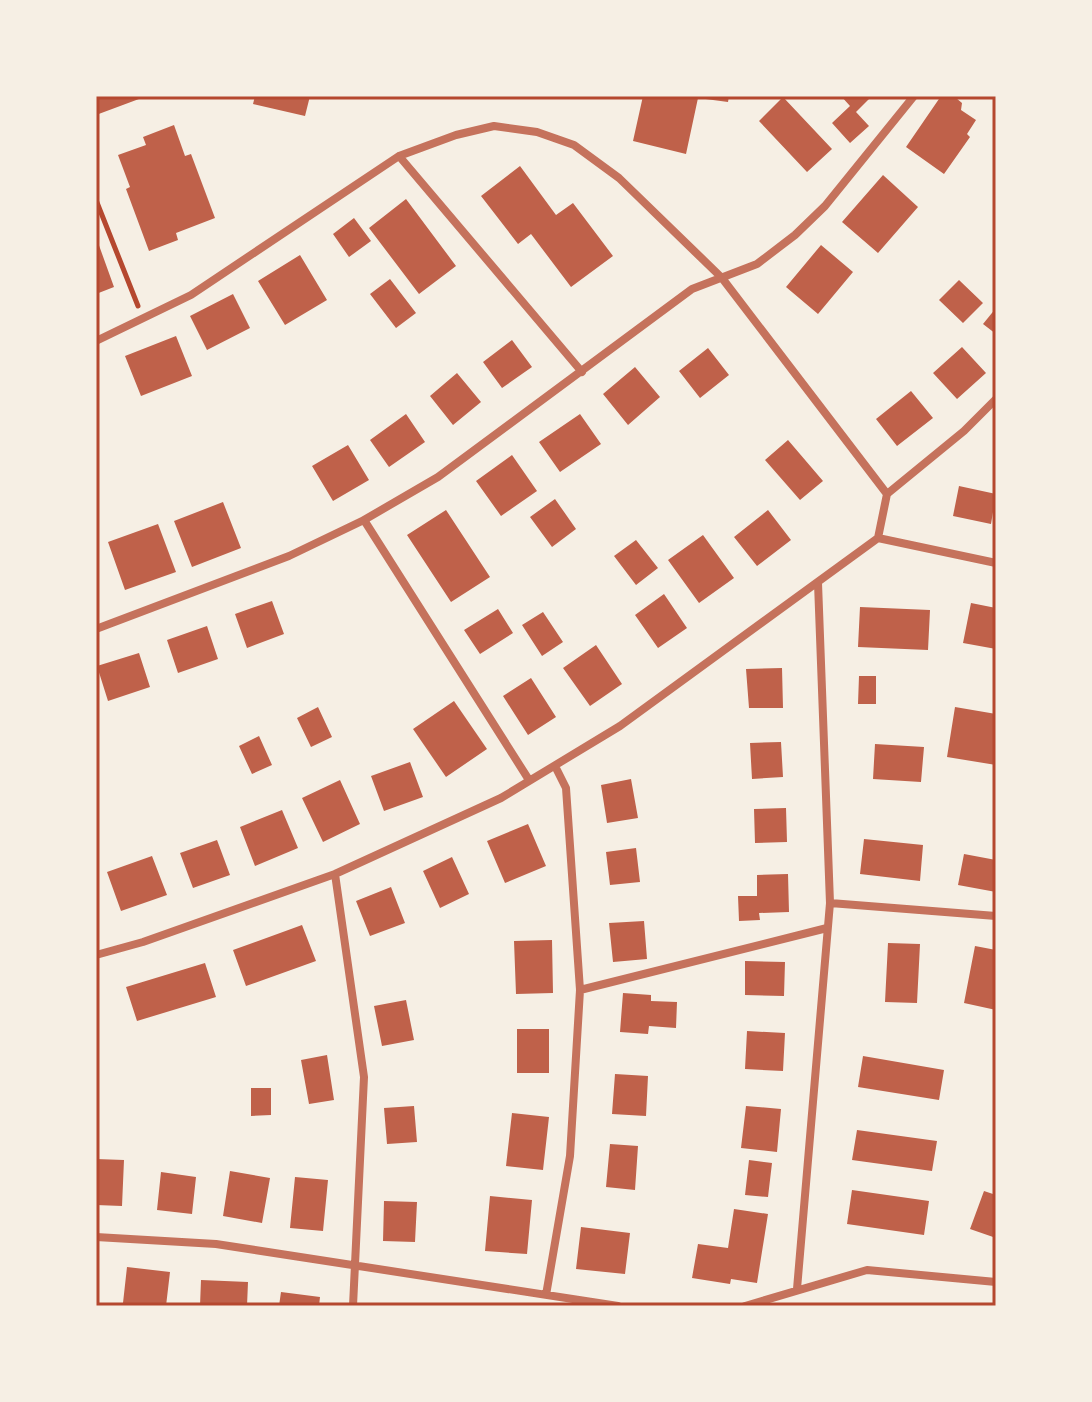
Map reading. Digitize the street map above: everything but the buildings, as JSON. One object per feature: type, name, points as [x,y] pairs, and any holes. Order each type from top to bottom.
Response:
[{"type":"street","points":[[96,629],[289,556],[364,520],[438,477],[692,289],[757,264],[825,206],[914,96]]},
{"type":"street","points":[[96,341],[144,321],[191,295],[399,156],[456,135],[494,126],[537,132],[574,145],[619,178],[722,278],[887,494]]},
{"type":"street","points":[[399,156],[582,372]]},
{"type":"street","points":[[96,955],[143,942],[335,874],[501,798],[620,726],[878,538],[887,494],[964,431],[996,399]]},
{"type":"street","points":[[364,520],[529,780]]},
{"type":"street","points":[[878,538],[996,563]]},
{"type":"street","points":[[797,1289],[830,903],[818,583]]},
{"type":"street","points":[[546,1295],[570,1156],[580,990],[566,788],[555,766]]},
{"type":"street","points":[[335,874],[364,1077],[353,1306]]},
{"type":"street","points":[[830,903],[996,916]]},
{"type":"street","points":[[580,990],[827,928]]},
{"type":"street","points":[[96,1237],[216,1244],[618,1306]]},
{"type":"street","points":[[745,1306],[867,1270],[996,1282]]},
{"type":"path","points":[[96,200],[144,321]]}]
